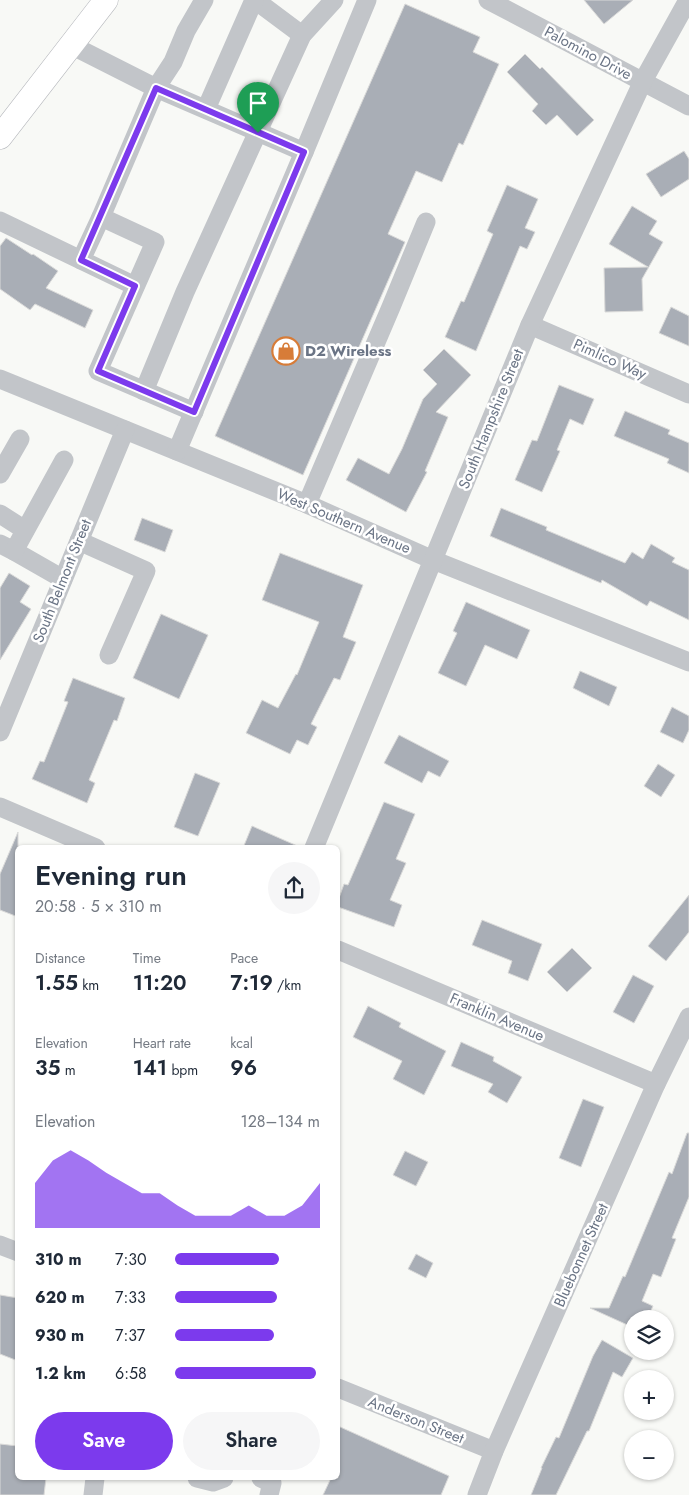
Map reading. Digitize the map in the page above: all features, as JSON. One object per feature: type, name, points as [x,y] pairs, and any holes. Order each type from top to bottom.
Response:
[{"type":"main road","points":[[0,137],[106,0]]},
{"type":"street","points":[[81,260],[156,88],[173,62],[186,31],[204,0]]},
{"type":"street","points":[[206,109],[255,0],[302,35]]},
{"type":"street","points":[[144,391],[185,292],[302,35],[334,0]]},
{"type":"street","points":[[177,451],[367,0]]},
{"type":"street","name":"Palomino Drive","points":[[488,0],[689,106]]},
{"type":"street","name":"South Hampshire Street","points":[[315,845],[530,325],[642,81],[688,0]]},
{"type":"street","points":[[71,45],[156,88],[304,152]]},
{"type":"street","points":[[101,216],[155,242],[98,371],[194,412]]},
{"type":"street","points":[[307,504],[426,222]]},
{"type":"street","points":[[2,228],[81,260],[135,286]]},
{"type":"street","name":"Pimlico Way","points":[[530,325],[689,394]]},
{"type":"street","name":"West Southern Avenue","points":[[0,379],[307,504],[433,560],[689,662]]},
{"type":"street","name":"South Belmont Street","points":[[2,722],[125,430]]},
{"type":"street","points":[[0,474],[20,439]]},
{"type":"street","points":[[63,579],[7,548],[25,530],[64,460]]},
{"type":"street","points":[[0,514],[25,530]]},
{"type":"street","points":[[79,541],[146,571],[109,655]]},
{"type":"street","points":[[0,806],[89,845]]},
{"type":"street","name":"Franklin Avenue","points":[[340,951],[656,1084]]},
{"type":"street","name":"Bluebonnet Street","points":[[477,1495],[494,1452],[656,1084],[689,1017]]},
{"type":"street","points":[[0,1245],[15,1251]]},
{"type":"street","name":"Anderson Street","points":[[340,1389],[494,1452]]},
{"type":"street","points":[[93,1495],[95,1480]]},
{"type":"street","points":[[204,1480],[213,1482],[218,1480]]},
{"type":"street","points":[[265,1480],[272,1483],[269,1495]]},
{"type":"building","points":[[584,0],[633,0],[604,24]]},
{"type":"building","points":[[405,4],[480,37],[473,52],[499,64],[463,145],[459,143],[442,182],[416,171],[388,234],[405,242],[303,475],[215,436]]},
{"type":"building","points":[[525,54],[540,69],[542,67],[594,120],[577,136],[557,115],[546,125],[532,111],[538,104],[507,72]]},
{"type":"building","points":[[684,151],[689,159],[689,179],[661,197],[646,174]]},
{"type":"building","points":[[507,185],[538,199],[525,228],[535,232],[527,249],[520,246],[476,351],[445,337],[461,301],[464,302],[493,234],[487,231]]},
{"type":"building","points":[[632,206],[657,221],[649,234],[663,242],[642,279],[643,311],[605,312],[604,268],[648,267],[609,244]]},
{"type":"building","points":[[6,238],[58,271],[46,288],[93,310],[85,328],[35,304],[30,310],[0,289],[0,246]]},
{"type":"building","points":[[671,307],[689,316],[689,346],[659,333]]},
{"type":"building","points":[[444,349],[471,375],[436,412],[448,417],[425,471],[427,472],[406,512],[346,480],[358,458],[389,474],[402,449],[423,399],[437,384],[423,370]]},
{"type":"building","points":[[559,385],[594,399],[583,425],[570,419],[557,450],[560,451],[542,492],[515,480],[532,440],[537,441]]},
{"type":"building","points":[[625,411],[670,430],[668,434],[689,443],[689,473],[667,463],[669,459],[614,436]]},
{"type":"building","points":[[501,508],[547,527],[546,530],[625,563],[632,552],[643,559],[651,544],[675,558],[672,562],[689,570],[689,620],[650,601],[647,606],[602,580],[601,583],[490,536]]},
{"type":"building","points":[[142,518],[173,530],[165,552],[134,540]]},
{"type":"building","points":[[280,553],[363,585],[343,637],[356,642],[340,680],[334,678],[311,724],[317,727],[308,745],[297,740],[290,754],[246,733],[262,700],[278,708],[297,675],[319,622],[262,600]]},
{"type":"building","points":[[9,573],[30,586],[20,602],[31,609],[0,660],[0,588]]},
{"type":"building","points":[[466,602],[530,630],[517,659],[485,645],[466,686],[438,673],[457,633],[453,631]]},
{"type":"building","points":[[161,614],[208,635],[179,699],[133,678]]},
{"type":"building","points":[[580,671],[617,687],[609,706],[573,688]]},
{"type":"building","points":[[73,678],[125,698],[117,721],[114,720],[89,780],[95,783],[87,803],[32,779],[40,761],[44,762],[68,702],[64,701]]},
{"type":"building","points":[[672,707],[689,716],[689,730],[683,743],[660,732]]},
{"type":"building","points":[[399,735],[449,761],[440,777],[428,771],[422,783],[384,763]]},
{"type":"building","points":[[658,764],[675,775],[661,797],[644,786]]},
{"type":"building","points":[[195,773],[220,783],[198,836],[174,827]]},
{"type":"building","points":[[384,802],[415,814],[396,859],[406,863],[390,900],[402,905],[394,927],[340,908],[340,895],[344,884],[348,885]]},
{"type":"building","points":[[252,826],[295,845],[244,845]]},
{"type":"building","points":[[18,832],[18,845],[15,845],[15,916],[0,910],[0,874]]},
{"type":"building","points":[[689,895],[689,932],[666,961],[648,946]]},
{"type":"building","points":[[482,920],[542,944],[528,981],[508,973],[512,961],[472,945]]},
{"type":"building","points":[[572,948],[592,968],[567,992],[547,972]]},
{"type":"building","points":[[633,975],[654,986],[634,1023],[613,1012]]},
{"type":"building","points":[[368,1006],[401,1023],[399,1027],[446,1051],[424,1095],[393,1079],[402,1061],[353,1037]]},
{"type":"building","points":[[461,1042],[494,1057],[493,1061],[522,1077],[507,1103],[488,1092],[493,1084],[451,1066]]},
{"type":"building","points":[[583,1099],[604,1107],[581,1167],[559,1158]]},
{"type":"building","points":[[687,1133],[689,1133],[689,1197],[672,1238],[676,1239],[661,1277],[653,1274],[642,1301],[653,1306],[651,1310],[624,1310],[624,1323],[590,1308],[609,1308],[623,1276],[625,1277],[669,1172],[672,1174]]},
{"type":"building","points":[[405,1151],[428,1162],[416,1186],[393,1175]]},
{"type":"building","points":[[416,1254],[433,1263],[426,1278],[408,1269]]},
{"type":"building","points":[[0,1295],[15,1298],[15,1360],[0,1354]]},
{"type":"building","points":[[602,1340],[624,1353],[624,1360],[632,1360],[626,1370],[624,1370],[622,1377],[613,1372],[589,1431],[587,1431],[556,1495],[531,1495],[541,1468],[556,1437],[559,1438],[593,1356]]},
{"type":"building","points":[[340,1427],[449,1476],[441,1495],[323,1495],[330,1480],[340,1480]]},
{"type":"building","points":[[0,1444],[15,1446],[15,1480],[46,1480],[44,1495],[0,1495]]},
{"type":"place","name":"D2 Wireless","points":[[286,351]]},
{"type":"route","points":[[156,88],[258,133],[304,152],[194,412],[98,371],[135,286],[81,260],[156,88]]}]
